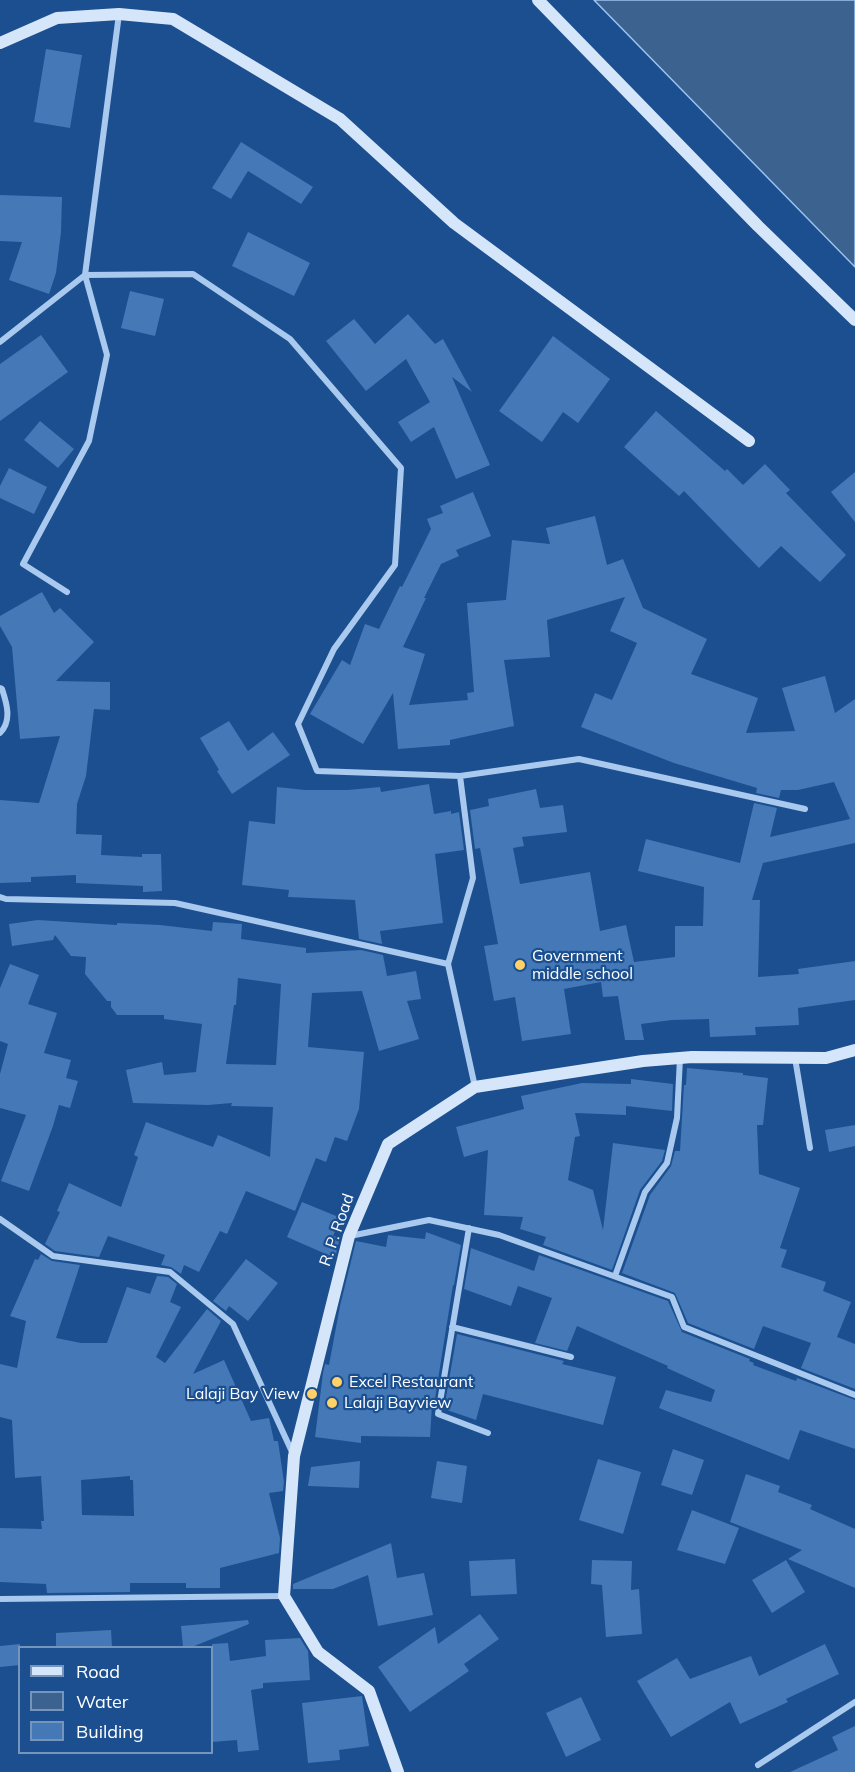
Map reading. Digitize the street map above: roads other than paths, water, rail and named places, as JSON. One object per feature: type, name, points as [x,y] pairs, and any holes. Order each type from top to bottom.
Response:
[{"type":"street","points":[[538,0],[741,209],[855,320]]},
{"type":"street","points":[[67,592],[23,564],[89,441],[107,355],[85,275],[119,14]]},
{"type":"street","points":[[0,43],[57,18],[119,14],[173,19],[339,119],[454,223],[749,441]]},
{"type":"street","points":[[0,342],[85,275],[193,274],[290,339],[401,468],[395,565],[334,649],[298,724],[317,771],[460,776],[579,759],[805,809]]},
{"type":"street","points":[[0,688],[8,709],[5,728],[0,733]]},
{"type":"street","points":[[460,776],[473,878],[448,964],[475,1087]]},
{"type":"street","points":[[0,897],[175,903],[448,964]]},
{"type":"street","name":"R. P. Road","points":[[284,1596],[294,1456],[349,1236],[388,1144],[475,1087],[643,1061],[680,1058],[826,1058],[855,1050]]},
{"type":"street","points":[[615,1276],[645,1192],[668,1163],[677,1118],[680,1058]]},
{"type":"street","points":[[795,1058],[810,1149]]},
{"type":"street","points":[[0,1219],[53,1256],[170,1272],[233,1324],[294,1456]]},
{"type":"street","points":[[349,1236],[429,1220],[499,1235],[672,1297],[684,1327],[855,1395]]},
{"type":"street","points":[[469,1228],[438,1414],[488,1433]]},
{"type":"street","points":[[453,1327],[571,1357]]},
{"type":"street","points":[[0,1599],[284,1596],[318,1652],[369,1691],[398,1772]]},
{"type":"street","points":[[758,1765],[855,1702]]},
{"type":"water","points":[[594,0],[855,0],[855,267]]},
{"type":"place","name":"Government middle school","points":[[520,965]]},
{"type":"place","name":"Excel Restaurant","points":[[337,1382]]},
{"type":"place","name":"Lalaji Bay View","points":[[312,1394]]},
{"type":"place","name":"Lalaji Bayview","points":[[332,1403]]}]
